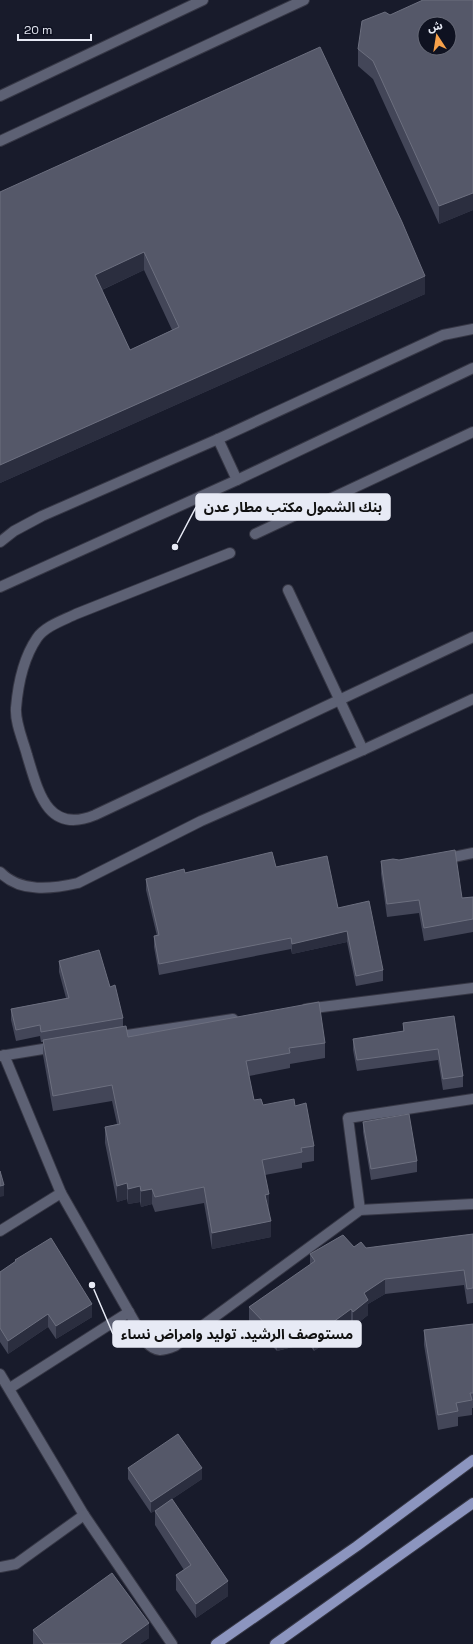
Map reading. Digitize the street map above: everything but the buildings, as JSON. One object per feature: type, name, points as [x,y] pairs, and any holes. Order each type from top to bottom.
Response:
[{"type":"main road","points":[[216,1644],[357,1546],[473,1460]]},
{"type":"main road","points":[[276,1644],[473,1502]]},
{"type":"street","points":[[0,96],[203,0]]},
{"type":"street","points":[[0,141],[304,0]]},
{"type":"street","points":[[0,542],[14,531],[42,516],[218,439],[443,335],[473,329]]},
{"type":"street","points":[[0,587],[237,480],[473,368]]},
{"type":"street","points":[[255,534],[473,432]]},
{"type":"street","points":[[218,439],[237,480]]},
{"type":"street","points":[[230,553],[76,614],[54,624],[38,636],[23,669],[16,709],[18,724],[35,782],[49,810],[65,820],[84,820],[473,637]]},
{"type":"street","points":[[288,590],[363,750]]},
{"type":"street","points":[[0,872],[6,879],[30,888],[56,888],[78,883],[201,821],[363,750],[473,699]]},
{"type":"street","points":[[435,860],[473,853]]},
{"type":"street","points":[[296,1010],[473,988]]},
{"type":"street","points":[[105,1039],[243,1017]]},
{"type":"street","points":[[66,1045],[2,1056],[61,1193],[129,1312],[152,1348],[161,1351],[175,1346],[360,1210],[473,1204]]},
{"type":"street","points":[[360,1210],[348,1118],[473,1099]]},
{"type":"street","points":[[0,1231],[61,1193]]},
{"type":"street","points":[[10,1388],[129,1312]]},
{"type":"street","points":[[0,1374],[10,1388],[84,1515],[172,1644]]},
{"type":"street","points":[[0,1567],[16,1564],[84,1515]]},
{"type":"place","name":"بنك الشمول مكتب مطار عدن","points":[[175,547]]},
{"type":"place","name":"مستوصف الرشيد. توليد وامراض نساء","points":[[92,1285]]}]
